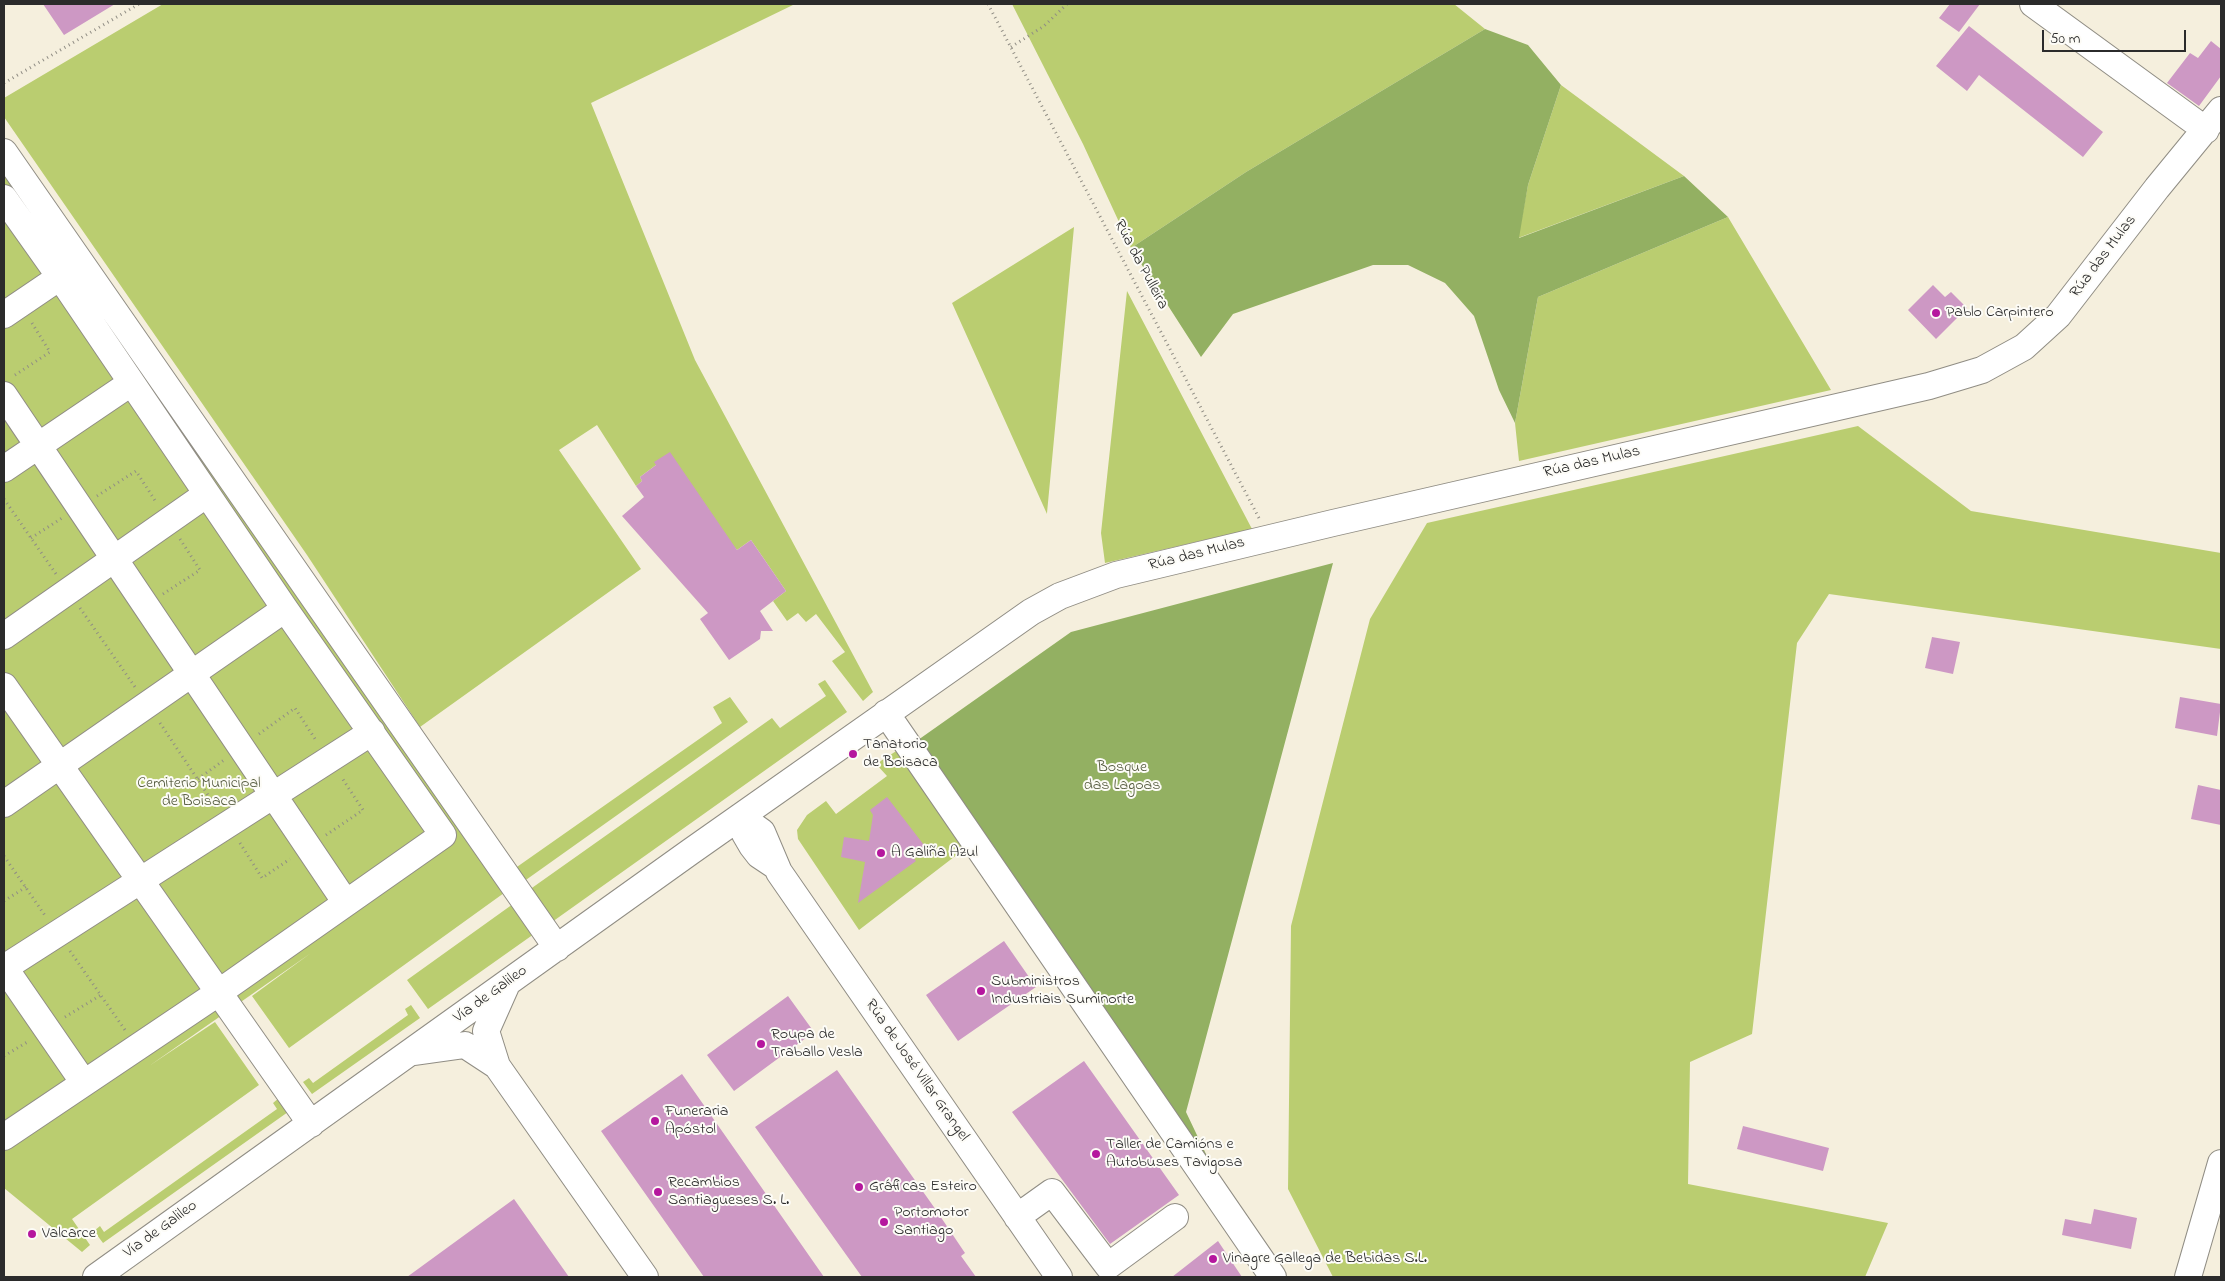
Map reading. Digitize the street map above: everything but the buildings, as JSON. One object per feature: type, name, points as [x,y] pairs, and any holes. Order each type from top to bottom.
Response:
[{"type":"street","points":[[2033,4],[2214,120]]},
{"type":"street","name":"Rúa das Mulas","points":[[886,713],[1002,630],[1060,596],[1116,575],[1930,386],[1982,370],[2024,347],[2058,316],[2157,188],[2214,120]]},
{"type":"street","points":[[4,152],[557,948]]},
{"type":"street","points":[[4,198],[60,277],[285,610],[443,835],[218,993],[4,1137]]},
{"type":"street","points":[[4,315],[60,277]]},
{"type":"street","points":[[4,469],[131,383]]},
{"type":"street","points":[[8,386],[38,446],[346,903]]},
{"type":"street","points":[[4,636],[207,494]]},
{"type":"street","points":[[4,804],[285,610]]},
{"type":"street","points":[[4,686],[311,1124]]},
{"type":"street","points":[[886,713],[1273,1277]]},
{"type":"street","name":"Vía de Galileo","points":[[96,1277],[886,713]]},
{"type":"street","points":[[84,1083],[4,968],[372,732]]},
{"type":"street","name":"Rúa de José Villar Grangel","points":[[774,865],[771,842],[774,816],[784,787]]},
{"type":"street","name":"Rúa de José Villar Grangel","points":[[742,817],[762,832],[774,865],[1059,1277]]},
{"type":"street","name":"Rúa de José Villar Grangel","points":[[702,844],[739,847],[774,865]]},
{"type":"street","points":[[411,1052],[476,1038],[508,984]]},
{"type":"street","points":[[476,1007],[483,1017],[476,1038]]},
{"type":"street","points":[[446,1028],[476,1038],[645,1277]]},
{"type":"street","points":[[2188,1277],[2221,1163]]},
{"type":"street","points":[[1017,1217],[1052,1192],[1108,1266],[1175,1217]]},
{"type":"path","points":[[4,83],[139,4]]},
{"type":"path","name":"Rúa da Pulleira","points":[[988,4],[1270,538]]},
{"type":"path","points":[[1011,47],[1044,26],[1067,4]]},
{"type":"path","points":[[8,386],[50,352]]},
{"type":"path","points":[[4,499],[198,779]]},
{"type":"path","points":[[4,901],[26,887]]},
{"type":"green space","points":[[163,4],[795,4],[591,103],[695,360],[873,692],[863,701],[832,661],[845,652],[816,614],[806,622],[798,613],[787,621],[773,601],[786,591],[751,540],[737,550],[656,465],[640,477],[642,481],[636,486],[597,425],[559,450],[641,569],[420,727],[307,555],[4,117],[4,98]]},
{"type":"green space","points":[[1012,4],[1454,4],[1485,29],[1246,172],[1131,248],[1083,144]]},
{"type":"green space","points":[[1485,29],[1528,45],[1561,85],[1528,185],[1519,238],[1684,176],[1728,217],[1538,297],[1515,423],[1499,390],[1474,316],[1445,283],[1408,265],[1373,265],[1233,314],[1201,357],[1131,248],[1246,172]]},
{"type":"green space","points":[[1561,85],[1684,176],[1518,238],[1528,185]]},
{"type":"green space","name":"Cemiterio Municipal de Boisaca","points":[[4,162],[504,893],[289,1048],[252,996],[311,953],[149,1066],[215,1022],[259,1085],[72,1219],[90,1245],[82,1252],[4,1188]]},
{"type":"green space","points":[[1728,217],[1831,390],[1519,461],[1515,423],[1538,297]]},
{"type":"green space","points":[[1074,227],[1047,513],[1047,514],[952,303]]},
{"type":"green space","points":[[1127,291],[1252,529],[1105,563],[1101,533]]},
{"type":"green space","points":[[1858,426],[1971,511],[2221,553],[2221,649],[1829,594],[1797,643],[1752,1034],[1690,1062],[1688,1184],[1888,1223],[1865,1277],[1333,1277],[1288,1189],[1291,926],[1370,619],[1427,523]]},
{"type":"green space","name":"Bosque das Lagoas","points":[[1333,563],[1186,1112],[1224,1192],[918,740],[1071,632]]},
{"type":"green space","points":[[825,680],[847,712],[552,922],[529,890],[772,718],[780,728],[826,696],[818,684]]},
{"type":"green space","points":[[730,697],[748,722],[523,882],[514,869],[722,723],[713,707]]},
{"type":"green space","points":[[901,748],[967,847],[859,930],[798,839],[797,830],[807,815],[826,801],[836,814],[887,776],[876,764]]},
{"type":"green space","points":[[513,904],[534,934],[428,1009],[407,980]]},
{"type":"green space","points":[[411,1005],[420,1018],[312,1094],[303,1082],[309,1078],[313,1083],[408,1015],[405,1009]]},
{"type":"green space","points":[[279,1098],[288,1112],[103,1243],[94,1231],[100,1226],[104,1232],[277,1109],[273,1103]]},
{"type":"place","name":"Pablo Carpintero","points":[[1936,313]]},
{"type":"place","name":"Tanatorio de Boisaca","points":[[853,754]]},
{"type":"place","name":"A Galiña Azul","points":[[881,853]]},
{"type":"place","name":"Subministros Industriais Suminorte","points":[[981,991]]},
{"type":"place","name":"Roupa de Traballo Vesla","points":[[761,1044]]},
{"type":"place","name":"Funeraria Apóstol","points":[[655,1121]]},
{"type":"place","name":"Taller de Camións e Autobuses Tavigosa","points":[[1096,1154]]},
{"type":"place","name":"Gráficas Esteiro","points":[[859,1187]]},
{"type":"place","name":"Recambios Santiagueses S. L.","points":[[658,1192]]},
{"type":"place","name":"Portomotor Santiago","points":[[884,1222]]},
{"type":"place","name":"Valcarce","points":[[32,1234]]},
{"type":"place","name":"Vinagre Gallega de Bebidas S.L.","points":[[1213,1259]]}]
